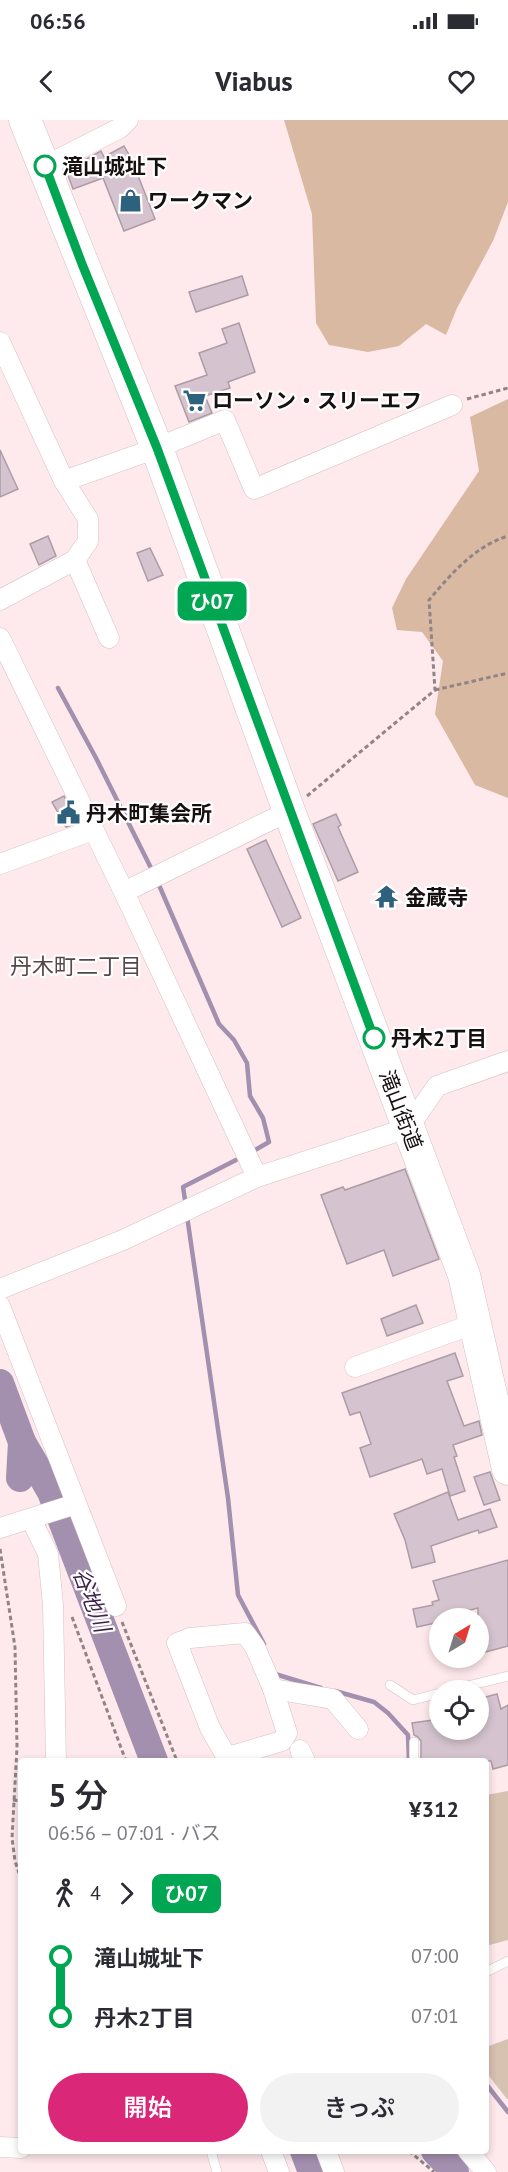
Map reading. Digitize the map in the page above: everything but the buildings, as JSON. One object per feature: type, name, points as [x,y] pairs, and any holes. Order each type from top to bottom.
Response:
[{"type":"highway","name":"滝山街道","points":[[25,120],[157,448],[289,811],[464,1275],[508,1469]]},
{"type":"street","points":[[45,166],[120,128],[128,120]]},
{"type":"street","points":[[0,342],[64,481],[88,519],[88,541],[75,560],[0,600]]},
{"type":"street","points":[[64,481],[157,448],[225,420],[254,489],[452,405]]},
{"type":"street","points":[[75,560],[109,638]]},
{"type":"street","points":[[0,638],[124,892],[257,1176]]},
{"type":"street","points":[[124,892],[289,811]]},
{"type":"street","points":[[0,864],[93,830]]},
{"type":"street","points":[[0,1289],[123,1240],[257,1176],[408,1128],[437,1086],[508,1061]]},
{"type":"street","points":[[0,1306],[74,1505],[116,1606]]},
{"type":"street","points":[[355,1367],[476,1323]]},
{"type":"street","points":[[0,1528],[74,1505]]},
{"type":"street","points":[[36,1518],[48,1554],[51,1585],[56,1758]]},
{"type":"street","points":[[228,1758],[210,1728],[177,1643],[190,1638],[245,1634],[255,1647],[273,1689],[287,1733],[282,1741],[232,1758]]},
{"type":"street","points":[[273,1689],[333,1699],[358,1729]]},
{"type":"street","points":[[0,2147],[18,2148]]},
{"type":"street","points":[[272,2154],[279,2172]]},
{"type":"street","points":[[327,2154],[334,2172]]},
{"type":"street","points":[[471,2154],[486,2172]]},
{"type":"lane","points":[[489,1681],[508,1676]]},
{"type":"lane","points":[[390,1685],[413,1700],[429,1696]]},
{"type":"lane","points":[[414,1742],[414,1758]]},
{"type":"lane","points":[[489,1970],[508,1961]]},
{"type":"lane","points":[[213,2154],[217,2172]]},
{"type":"path","points":[[452,405],[464,399],[508,388]]},
{"type":"path","points":[[435,690],[429,600],[449,576],[472,556],[496,540],[508,536]]},
{"type":"path","points":[[289,811],[435,690],[508,673]]},
{"type":"path","points":[[0,1549],[15,1647],[17,1748],[12,1838],[18,1870]]},
{"type":"path","points":[[116,1606],[176,1758]]},
{"type":"path","points":[[72,1617],[125,1758]]},
{"type":"path","points":[[13,1800],[18,1801]]},
{"type":"path","points":[[413,2154],[434,2172]]},
{"type":"shaded area","points":[[284,120],[508,120],[508,202],[493,241],[457,308],[446,335],[426,324],[399,346],[368,352],[329,345],[316,323],[312,214]]},
{"type":"shaded area","points":[[508,399],[508,798],[475,785],[435,714],[443,661],[422,632],[397,630],[392,608],[406,579],[479,471],[470,417]]},
{"type":"shaded area","points":[[508,1791],[508,1940],[489,1945],[489,1794]]},
{"type":"shaded area","points":[[508,2039],[508,2099],[489,2076],[489,2046]]},
{"type":"waterway","points":[[58,688],[153,872]]},
{"type":"waterway","points":[[159,885],[219,1024],[234,1040],[247,1063],[250,1096],[263,1118],[269,1142],[250,1153]]},
{"type":"waterway","points":[[186,1206],[183,1187],[236,1160]]},
{"type":"waterway","points":[[187,1216],[228,1498],[238,1595],[264,1644]]},
{"type":"waterway","name":"谷地川","points":[[0,1383],[22,1442],[20,1478]]},
{"type":"waterway","name":"谷地川","points":[[22,1442],[51,1492],[153,1758]]},
{"type":"waterway","points":[[275,1674],[321,1688]]},
{"type":"waterway","points":[[335,1691],[374,1702],[388,1713],[408,1735],[409,1758]]},
{"type":"waterway","points":[[489,2088],[508,2112]]},
{"type":"waterway","name":"谷地川","points":[[305,2154],[312,2172]]},
{"type":"waterway","name":"谷地川","points":[[438,2154],[455,2172]]},
{"type":"bus line","name":"ひ07","points":[[45,166],[157,448],[374,1038]]},
{"type":"place","name":"滝山城址下","points":[[45,166]]},
{"type":"place","name":"ワークマン","points":[[130,200]]},
{"type":"place","name":"ローソン・スリーエフ","points":[[194,400]]},
{"type":"place","name":"丹木町集会所","points":[[68,813]]},
{"type":"place","name":"金蔵寺","points":[[387,897]]},
{"type":"place","name":"丹木2丁目","points":[[374,1038]]},
{"type":"district","name":"丹木町二丁目","points":[[76,966]]}]
